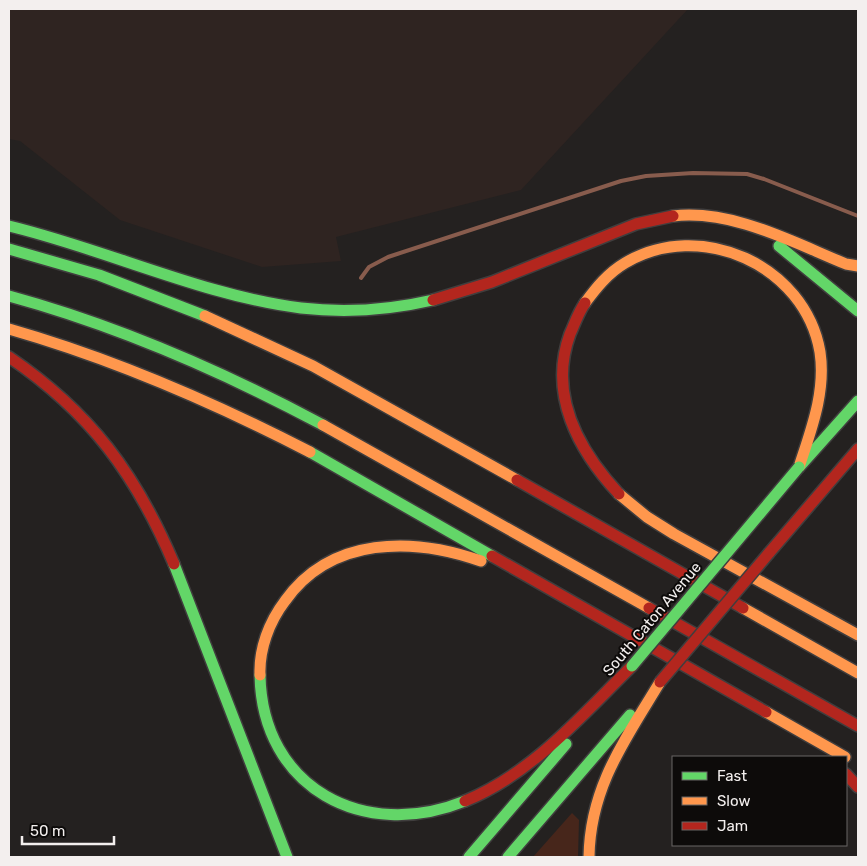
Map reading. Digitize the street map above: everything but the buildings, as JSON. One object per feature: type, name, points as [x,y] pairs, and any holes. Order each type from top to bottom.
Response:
[{"type":"main road","points":[[9,226],[94,249],[227,294],[255,301],[324,310],[362,310],[438,299],[518,272],[652,219],[679,215],[709,217],[757,229],[858,266]]},
{"type":"main road","points":[[757,229],[858,311]]},
{"type":"main road","points":[[800,467],[819,399],[822,364],[813,326],[790,289],[774,274],[754,260],[727,249],[703,245],[677,245],[653,250],[634,257],[606,276],[578,311],[569,334],[563,361],[562,386],[568,411],[579,438],[594,464],[634,508],[666,530],[858,635]]},
{"type":"main road","points":[[9,249],[129,284],[206,314],[278,348],[354,388],[858,674]]},
{"type":"main road","points":[[9,296],[69,314],[152,343],[254,388],[324,425],[858,726]]},
{"type":"main road","points":[[9,329],[99,357],[178,387],[238,415],[316,456],[761,708],[842,756]]},
{"type":"main road","points":[[9,357],[26,367],[65,399],[120,460],[144,497],[163,535],[177,570],[287,857]]},
{"type":"main road","name":"South Caton Avenue","points":[[469,857],[858,401]]},
{"type":"main road","points":[[508,857],[858,449]]},
{"type":"main road","points":[[547,587],[472,558],[436,548],[403,545],[370,547],[340,556],[312,571],[290,593],[272,618],[261,649],[258,676],[260,705],[271,738],[287,766],[310,787],[336,802],[364,812],[390,816],[436,810],[463,802],[494,788],[522,769],[632,666]]},
{"type":"main road","points":[[589,857],[590,830],[598,796],[607,775],[660,682]]},
{"type":"main road","points":[[761,708],[826,756]]},
{"type":"main road","points":[[847,775],[858,788]]},
{"type":"shaded area","points":[[9,9],[688,9],[521,190],[336,237],[341,261],[262,267],[120,220],[20,141],[9,139]]},
{"type":"shaded area","points":[[572,813],[579,820],[578,857],[533,857]]},
{"type":"waterway","points":[[361,278],[369,267],[388,257],[621,181],[646,176],[693,173],[747,174],[858,216]]},
{"type":"traffic: fast","points":[[9,226],[191,283],[265,302],[318,310],[351,310],[384,308],[433,300]]},
{"type":"traffic: fast","points":[[779,246],[858,311]]},
{"type":"traffic: fast","points":[[9,249],[99,275],[205,316]]},
{"type":"traffic: fast","points":[[9,296],[90,321],[208,368],[323,425]]},
{"type":"traffic: fast","points":[[800,466],[858,401]]},
{"type":"traffic: fast","points":[[310,452],[492,556]]},
{"type":"traffic: fast","points":[[632,666],[799,467]]},
{"type":"traffic: fast","points":[[174,564],[287,857]]},
{"type":"traffic: fast","points":[[260,675],[265,715],[279,748],[299,775],[325,796],[356,809],[391,814],[427,812],[465,801]]},
{"type":"traffic: fast","points":[[508,857],[630,715]]},
{"type":"traffic: fast","points":[[469,857],[566,744]]},
{"type":"traffic: slow","points":[[673,216],[695,215],[739,222],[783,237],[846,264],[858,266]]},
{"type":"traffic: slow","points":[[585,303],[613,271],[625,263],[654,250],[685,246],[716,248],[745,258],[771,274],[794,295],[810,321],[820,352],[821,382],[819,396],[799,467]]},
{"type":"traffic: slow","points":[[205,316],[313,366],[517,480]]},
{"type":"traffic: slow","points":[[9,329],[87,354],[162,383],[237,416],[310,452]]},
{"type":"traffic: slow","points":[[323,425],[649,608]]},
{"type":"traffic: slow","points":[[619,494],[647,517],[674,534],[858,635]]},
{"type":"traffic: slow","points":[[260,675],[263,646],[279,609],[304,580],[325,564],[349,553],[401,546],[455,553],[481,561]]},
{"type":"traffic: slow","points":[[743,608],[858,673]]},
{"type":"traffic: slow","points":[[589,857],[591,832],[603,786],[622,744],[660,682]]},
{"type":"traffic: slow","points":[[766,712],[843,756]]},
{"type":"traffic: jam","points":[[433,300],[492,282],[636,224],[673,216]]},
{"type":"traffic: jam","points":[[585,303],[578,314],[570,334],[564,356],[563,378],[565,399],[571,420],[580,440],[591,459],[619,494]]},
{"type":"traffic: jam","points":[[9,357],[64,400],[108,447],[144,501],[174,564]]},
{"type":"traffic: jam","points":[[769,553],[858,449]]},
{"type":"traffic: jam","points":[[517,480],[743,608]]},
{"type":"traffic: jam","points":[[660,682],[769,553]]},
{"type":"traffic: jam","points":[[492,556],[766,712]]},
{"type":"traffic: jam","points":[[649,608],[858,726]]},
{"type":"traffic: jam","points":[[465,801],[490,789],[534,759],[555,742],[632,666]]},
{"type":"traffic: jam","points":[[847,775],[858,787]]}]
